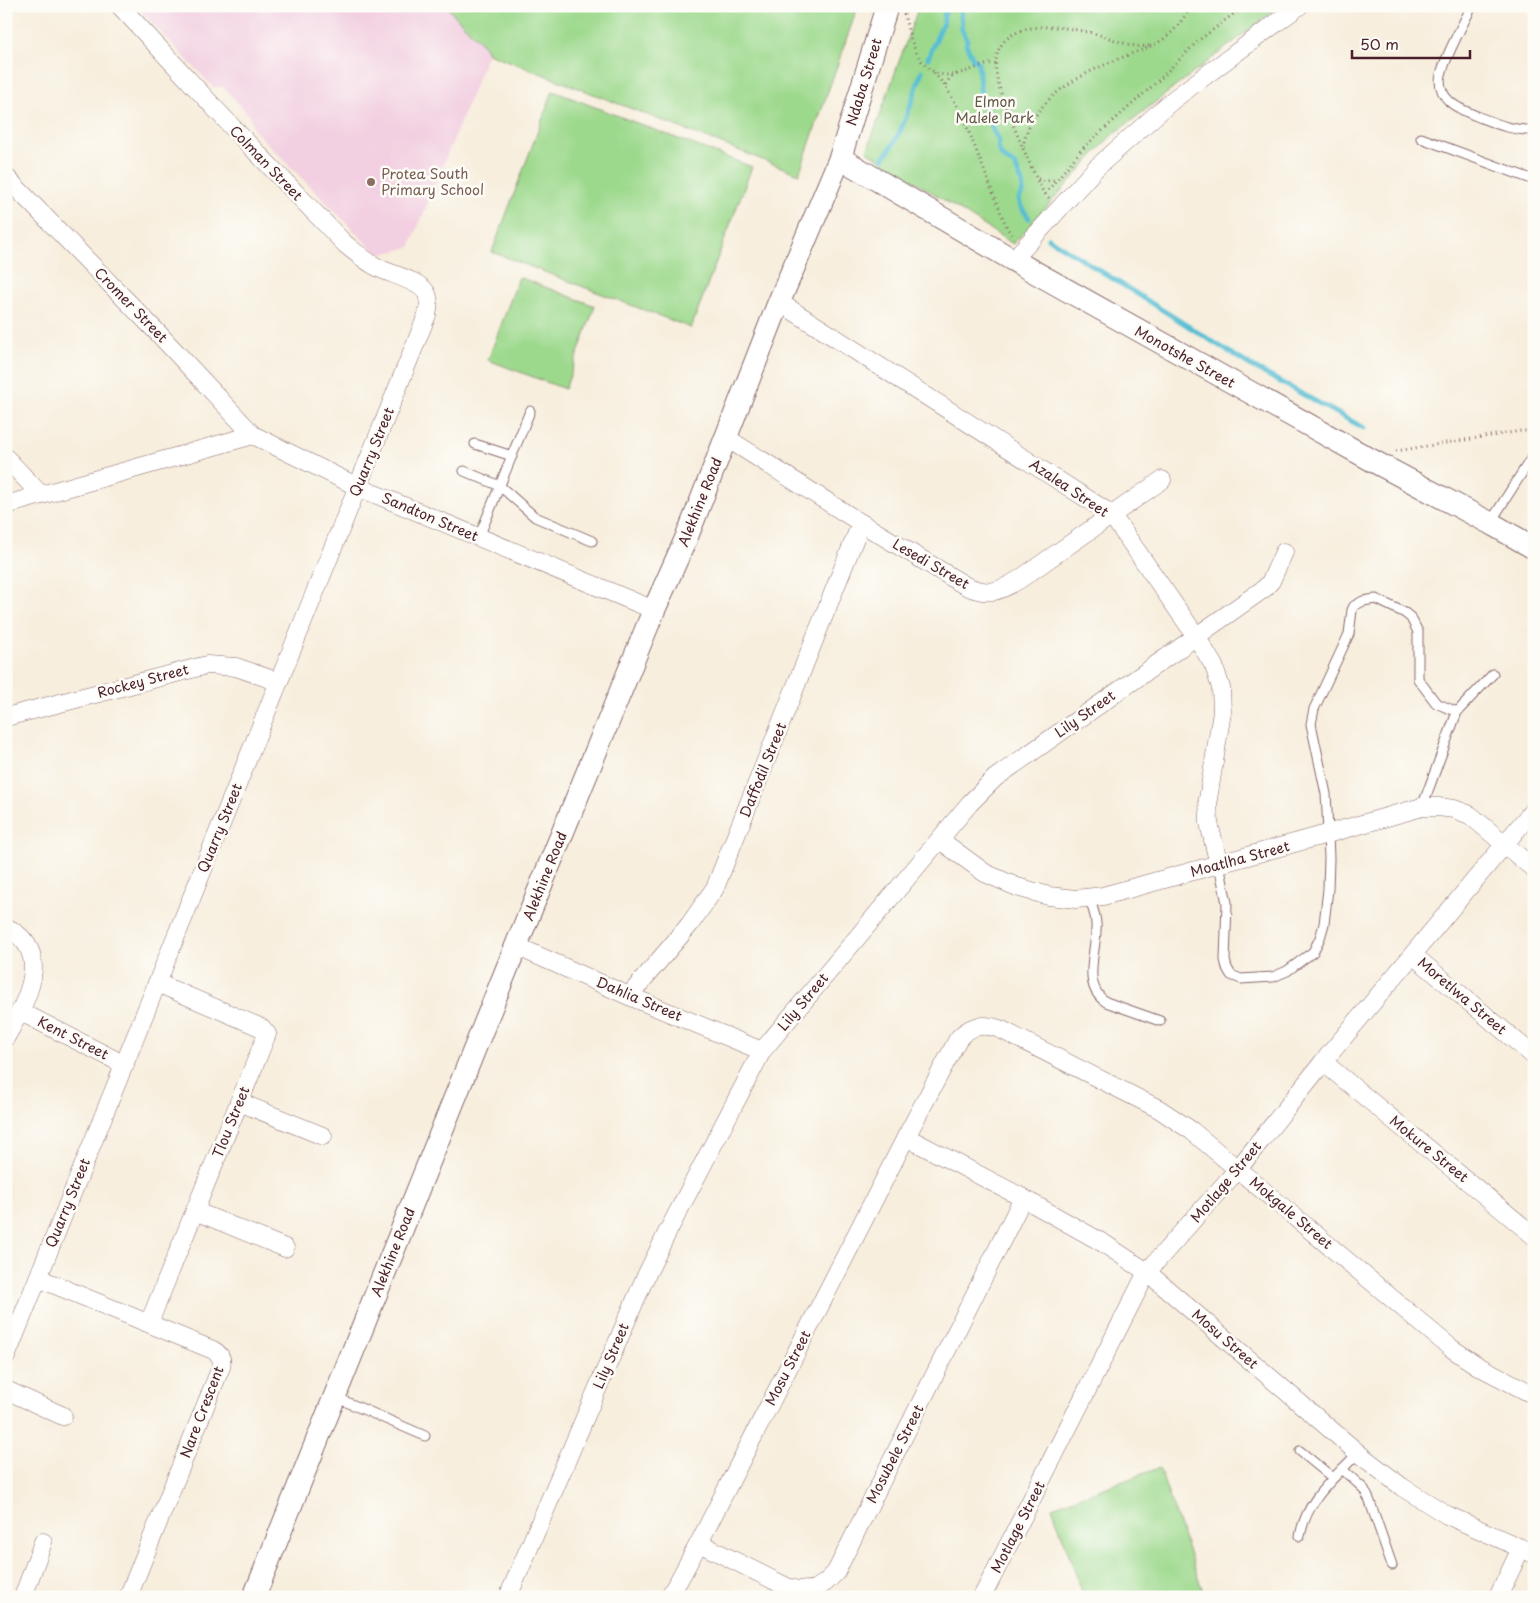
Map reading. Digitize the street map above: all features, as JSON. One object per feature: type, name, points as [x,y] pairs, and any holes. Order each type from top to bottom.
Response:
[{"type":"street","name":"Colman Street","points":[[120,6],[235,130],[345,244],[361,258],[376,267],[418,284],[425,290],[428,297]]},
{"type":"street","name":"Ndaba Street","points":[[840,158],[887,6]]},
{"type":"street","points":[[1018,255],[1096,168],[1174,99],[1299,6]]},
{"type":"street","name":"Monotshe Street","points":[[840,158],[1018,255],[1367,458],[1534,548]]},
{"type":"street","name":"Alekhine Road","points":[[254,1597],[516,946],[654,610],[688,534],[779,302],[840,158]]},
{"type":"street","name":"Cromer Street","points":[[6,177],[253,435]]},
{"type":"street","name":"Quarry Street","points":[[6,1357],[427,314],[428,297]]},
{"type":"street","name":"Azalea Street","points":[[779,302],[1111,514],[1196,636],[1214,666],[1221,688],[1222,712],[1208,799],[1209,823],[1219,864]]},
{"type":"street","points":[[6,505],[253,435]]},
{"type":"street","name":"Sandton Street","points":[[253,435],[358,487],[654,610]]},
{"type":"street","name":"Lesedi Street","points":[[725,437],[861,523],[966,586],[988,593],[1005,588],[1020,579],[1162,480]]},
{"type":"street","points":[[6,458],[41,494]]},
{"type":"street","name":"Daffodil Street","points":[[629,996],[690,924],[715,888],[861,523]]},
{"type":"street","name":"Lily Street","points":[[508,1597],[644,1280],[762,1051],[970,803],[995,778],[1264,588],[1271,581],[1284,552]]},
{"type":"street","name":"Rockey Street","points":[[6,718],[207,665],[236,667],[279,682]]},
{"type":"street","name":"Moatlha Street","points":[[940,840],[985,873],[1017,887],[1049,896],[1076,899],[1103,896],[1422,807],[1438,807],[1454,809],[1470,815],[1534,868]]},
{"type":"street","name":"Motlage Street","points":[[982,1597],[1147,1272],[1238,1169],[1323,1062],[1534,809]]},
{"type":"street","name":"Kent Street","points":[[6,927],[16,932],[29,947],[34,962],[33,977],[21,1012],[6,1037]]},
{"type":"street","name":"Dahlia Street","points":[[516,946],[629,996],[762,1051]]},
{"type":"street","name":"Moretlwa Street","points":[[1413,955],[1534,1056]]},
{"type":"street","name":"Tlou Street","points":[[149,1324],[267,1034],[258,1026],[157,983]]},
{"type":"street","name":"Kent Street","points":[[21,1012],[125,1065]]},
{"type":"street","name":"Mosu Street","points":[[669,1597],[680,1580],[958,1039],[968,1029],[982,1026]]},
{"type":"street","name":"Mokgale Street","points":[[982,1026],[1002,1030],[1158,1109],[1192,1131],[1451,1348],[1478,1366],[1534,1395]]},
{"type":"street","name":"Mokure Street","points":[[1323,1062],[1534,1236]]},
{"type":"street","points":[[239,1102],[323,1136]]},
{"type":"street","name":"Mosu Street","points":[[906,1137],[1023,1198],[1103,1243],[1147,1272],[1358,1453],[1402,1487],[1448,1515],[1528,1551]]},
{"type":"street","name":"Mosubele Street","points":[[699,1543],[789,1588],[801,1592],[818,1588],[828,1581],[836,1572],[1023,1198]]},
{"type":"street","points":[[195,1211],[285,1248]]},
{"type":"street","name":"Nare Crescent","points":[[38,1278],[213,1350],[220,1355],[222,1363],[128,1597]]},
{"type":"street","points":[[6,1390],[63,1416]]},
{"type":"street","points":[[23,1597],[43,1542]]},
{"type":"street","points":[[1498,1597],[1528,1551]]},
{"type":"lane","points":[[1472,6],[1444,67],[1440,78],[1440,86],[1450,102],[1468,112],[1506,128],[1534,130]]},
{"type":"lane","points":[[1420,138],[1534,180]]},
{"type":"lane","points":[[479,537],[530,411]]},
{"type":"lane","points":[[475,444],[512,456]]},
{"type":"lane","points":[[1490,523],[1534,454]]},
{"type":"lane","points":[[464,471],[500,486],[534,517],[592,541]]},
{"type":"lane","points":[[1219,864],[1227,903],[1225,960],[1231,975],[1241,979],[1273,977],[1287,971],[1313,952],[1324,924],[1329,858],[1326,794],[1311,724],[1314,709],[1349,634],[1352,610],[1354,606],[1363,600],[1376,599],[1405,613],[1411,618],[1418,632],[1418,679],[1436,703],[1457,712]]},
{"type":"lane","points":[[1422,807],[1457,712],[1493,674]]},
{"type":"lane","points":[[1089,898],[1096,925],[1092,980],[1097,994],[1106,1002],[1160,1022]]},
{"type":"lane","points":[[335,1397],[425,1436]]},
{"type":"lane","points":[[1300,1451],[1333,1478]]},
{"type":"lane","points":[[1300,1536],[1302,1524],[1310,1506],[1322,1490],[1358,1453]]},
{"type":"lane","points":[[1342,1469],[1364,1490],[1392,1565]]},
{"type":"path","points":[[902,6],[916,52],[921,62],[945,86],[961,112],[1018,255]]},
{"type":"path","points":[[1023,148],[1027,131],[1032,121],[1053,95],[1066,85],[1099,68],[1165,38],[1192,6]]},
{"type":"path","points":[[1045,194],[1082,149],[1159,80],[1198,41],[1244,6]]},
{"type":"path","points":[[1060,208],[1045,194],[1036,177],[998,86],[996,64],[999,48],[1011,34],[1023,29],[1036,27],[1080,31],[1136,46],[1151,46]]},
{"type":"path","points":[[945,86],[950,78],[957,74],[992,63],[996,64]]},
{"type":"path","points":[[933,72],[944,75],[957,74]]},
{"type":"path","points":[[1036,177],[1045,181],[1055,180]]},
{"type":"path","points":[[1392,452],[1534,431]]},
{"type":"shaded area","name":"Protea South Primary School","points":[[136,6],[446,6],[485,47],[488,53],[410,247],[378,255],[253,129],[250,116],[223,87],[213,87]]},
{"type":"green space","points":[[446,6],[858,6],[799,174],[488,53],[485,47]]},
{"type":"green space","name":"Elmon Malele Park","points":[[919,6],[1280,6],[1110,137],[1013,244],[867,151]]},
{"type":"green space","points":[[553,91],[752,167],[691,328],[492,252]]},
{"type":"green space","points":[[519,277],[595,306],[565,389],[488,360]]},
{"type":"green space","points":[[1159,1468],[1205,1597],[1084,1597],[1052,1507]]},
{"type":"waterway","points":[[928,58],[943,23],[946,6]]},
{"type":"waterway","points":[[959,6],[962,13],[960,16],[962,21],[961,27],[973,59],[978,63],[981,96],[992,128],[999,141],[998,148],[1001,155],[1015,165],[1022,183],[1023,191],[1019,199],[1021,207],[1029,218]]},
{"type":"waterway","points":[[883,159],[901,128],[922,71]]},
{"type":"waterway","points":[[1048,238],[1253,367],[1364,428]]},
{"type":"place","name":"Protea South Primary School","points":[[371,182]]}]
